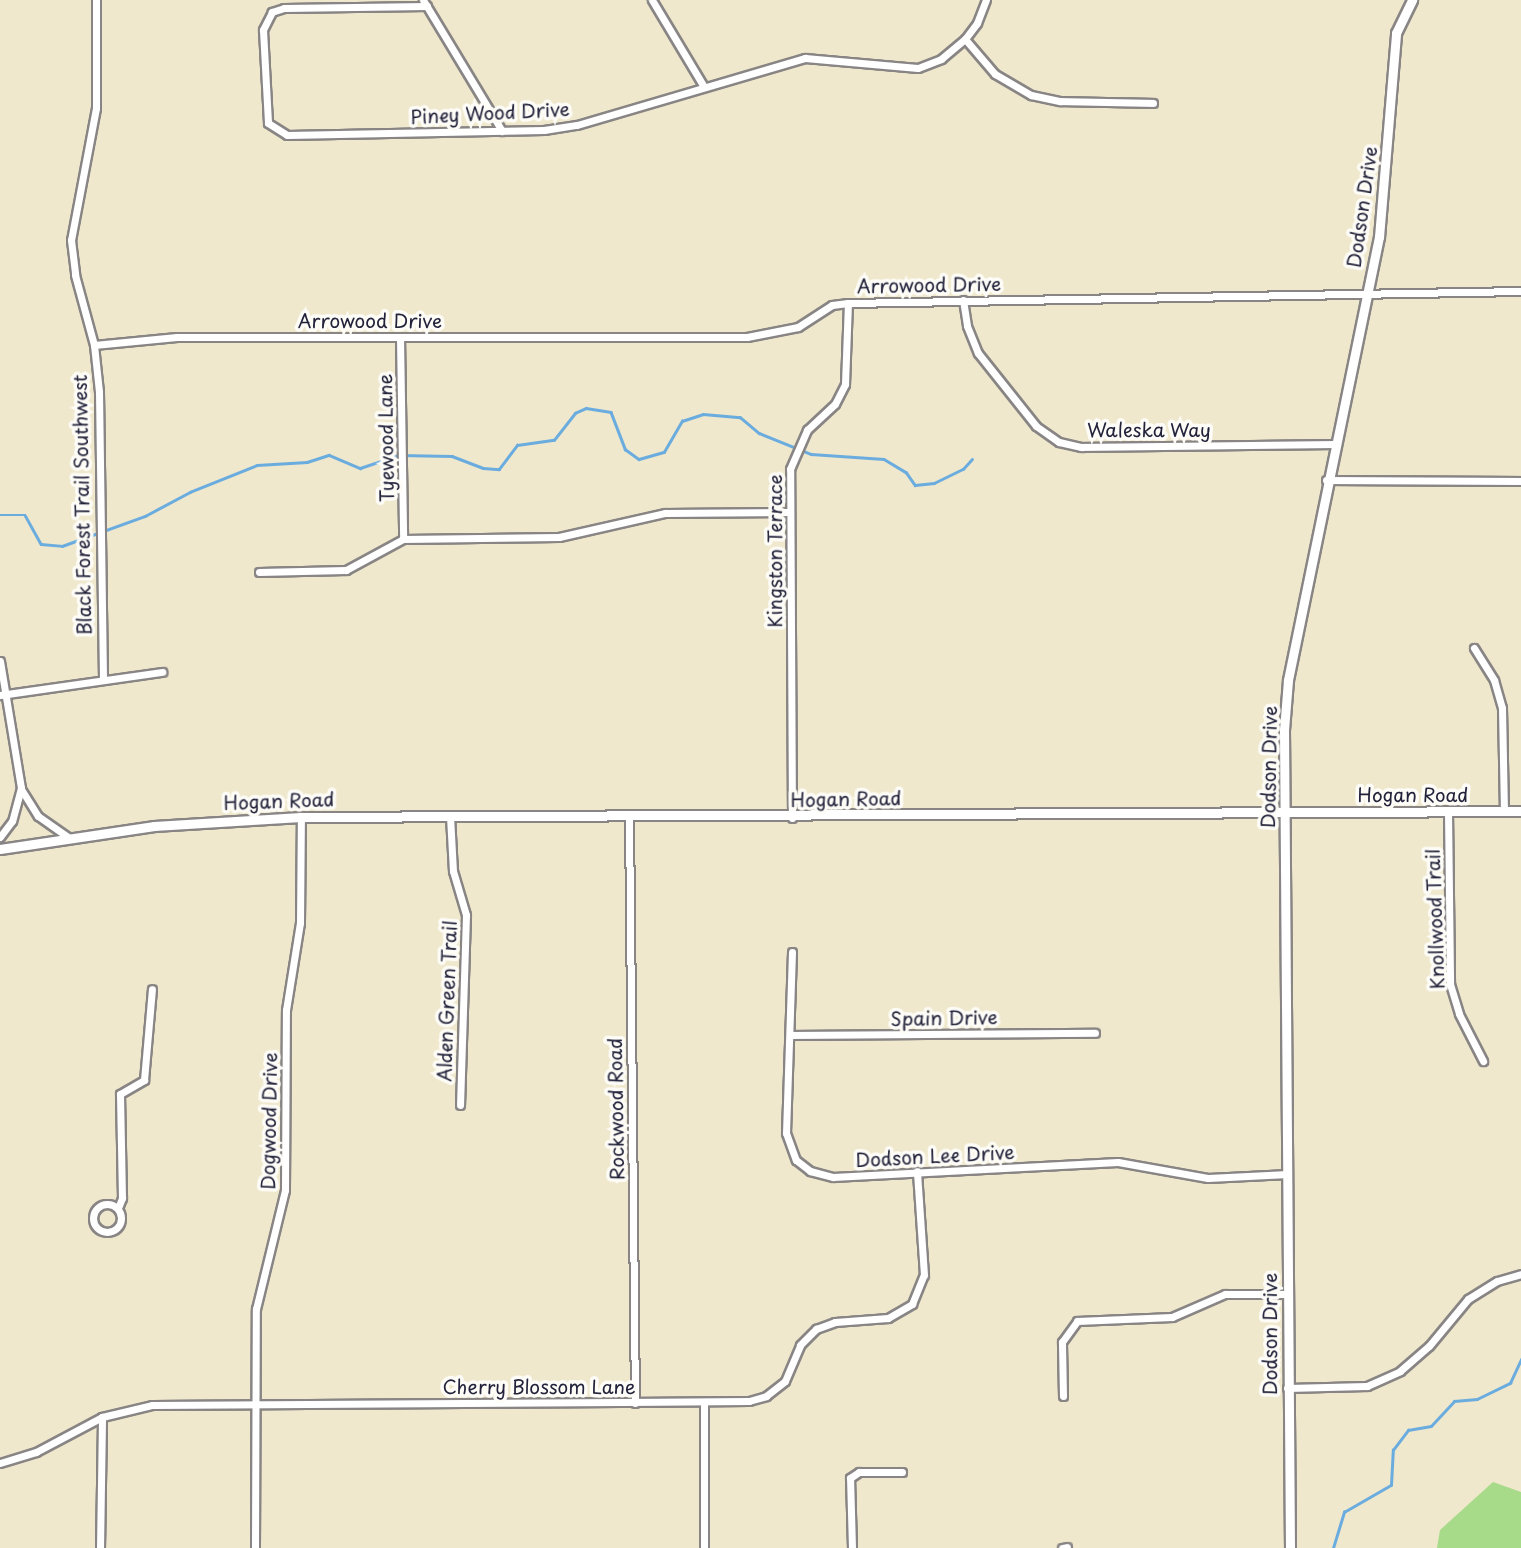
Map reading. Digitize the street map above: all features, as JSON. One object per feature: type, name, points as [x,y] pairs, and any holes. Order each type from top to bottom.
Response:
[{"type":"street","name":"Black Forest Trail Southwest","points":[[96,0],[96,108],[71,240],[75,275],[94,345],[99,392],[103,678]]},
{"type":"street","points":[[652,0],[704,87]]},
{"type":"street","name":"Piney Wood Drive","points":[[425,3],[284,8],[272,12],[263,30],[268,123],[287,135],[502,131],[577,125],[805,58],[918,68],[942,59],[965,39],[977,23],[986,0]]},
{"type":"street","name":"Dodson Drive","points":[[1290,1548],[1285,813],[1288,680],[1325,480],[1367,293],[1386,190],[1396,33],[1412,0]]},
{"type":"street","points":[[425,3],[502,131]]},
{"type":"street","points":[[965,39],[995,74],[1031,95],[1060,101],[1153,103]]},
{"type":"street","name":"Arrowood Drive","points":[[94,345],[219,337],[773,335],[798,327],[832,305],[848,303],[1521,291]]},
{"type":"street","name":"Waleska Way","points":[[964,300],[967,326],[978,353],[1036,426],[1059,442],[1081,447],[1333,444]]},
{"type":"street","name":"Kingston Terrace","points":[[792,818],[790,512],[795,450],[807,430],[835,404],[845,384],[848,303]]},
{"type":"street","name":"Tyewood Lane","points":[[400,337],[403,539]]},
{"type":"street","points":[[1325,480],[1521,481]]},
{"type":"street","points":[[259,572],[346,570],[403,539],[559,537],[665,513],[790,512]]},
{"type":"street","points":[[1474,648],[1494,680],[1502,708],[1504,811]]},
{"type":"street","points":[[0,661],[3,694],[21,788],[38,816],[69,838]]},
{"type":"street","points":[[3,694],[103,678],[162,672]]},
{"type":"street","points":[[0,836],[12,821],[21,788]]},
{"type":"street","name":"Hogan Road","points":[[0,849],[172,825],[301,817],[629,815],[792,818],[1521,811]]},
{"type":"street","name":"Knollwood Trail","points":[[1448,812],[1450,984],[1459,1014],[1483,1061]]},
{"type":"street","name":"Rockwood Road","points":[[629,815],[635,1403]]},
{"type":"street","name":"Alden Green Trail","points":[[450,816],[453,871],[466,915],[460,1105]]},
{"type":"street","name":"Dogwood Drive","points":[[255,1548],[257,1291],[285,1190],[286,1010],[300,923],[301,817]]},
{"type":"street","name":"Dodson Lee Drive","points":[[792,952],[792,1035],[786,1133],[796,1160],[810,1171],[833,1177],[1118,1162],[1208,1178],[1288,1174]]},
{"type":"street","points":[[118,1208],[105,1204],[97,1208],[93,1220],[97,1228],[105,1232],[117,1228],[122,1216],[118,1208],[122,1198],[120,1094],[144,1080],[152,989]]},
{"type":"street","name":"Spain Drive","points":[[792,1035],[1095,1033]]},
{"type":"street","name":"Cherry Blossom Lane","points":[[0,1462],[36,1452],[102,1418],[152,1405],[704,1402],[766,1396],[785,1381],[800,1345],[816,1329],[835,1322],[888,1318],[912,1304],[924,1275],[917,1171]]},
{"type":"street","points":[[1287,1388],[1367,1386],[1401,1371],[1429,1346],[1468,1299],[1497,1281],[1521,1274]]},
{"type":"street","points":[[1063,1396],[1062,1342],[1077,1321],[1172,1317],[1225,1294],[1288,1294]]},
{"type":"street","points":[[704,1402],[704,1548]]},
{"type":"street","points":[[100,1548],[102,1418]]},
{"type":"street","points":[[852,1548],[850,1478],[859,1472],[902,1472]]},
{"type":"green space","points":[[1493,1482],[1521,1492],[1521,1548],[1437,1548],[1440,1530]]},
{"type":"waterway","points":[[0,515],[25,515],[41,544],[62,546],[145,516],[190,492],[257,465],[307,462],[329,455],[360,468],[399,455],[452,456],[483,468],[499,469],[517,445],[554,440],[575,413],[586,408],[611,412],[625,449],[639,459],[664,452],[682,421],[703,414],[740,417],[759,433],[811,454],[884,459],[906,472],[915,485],[934,483],[963,469],[972,459]]},
{"type":"waterway","points":[[1333,1548],[1344,1512],[1391,1485],[1393,1450],[1408,1430],[1431,1426],[1454,1401],[1477,1399],[1510,1383],[1521,1359]]}]
